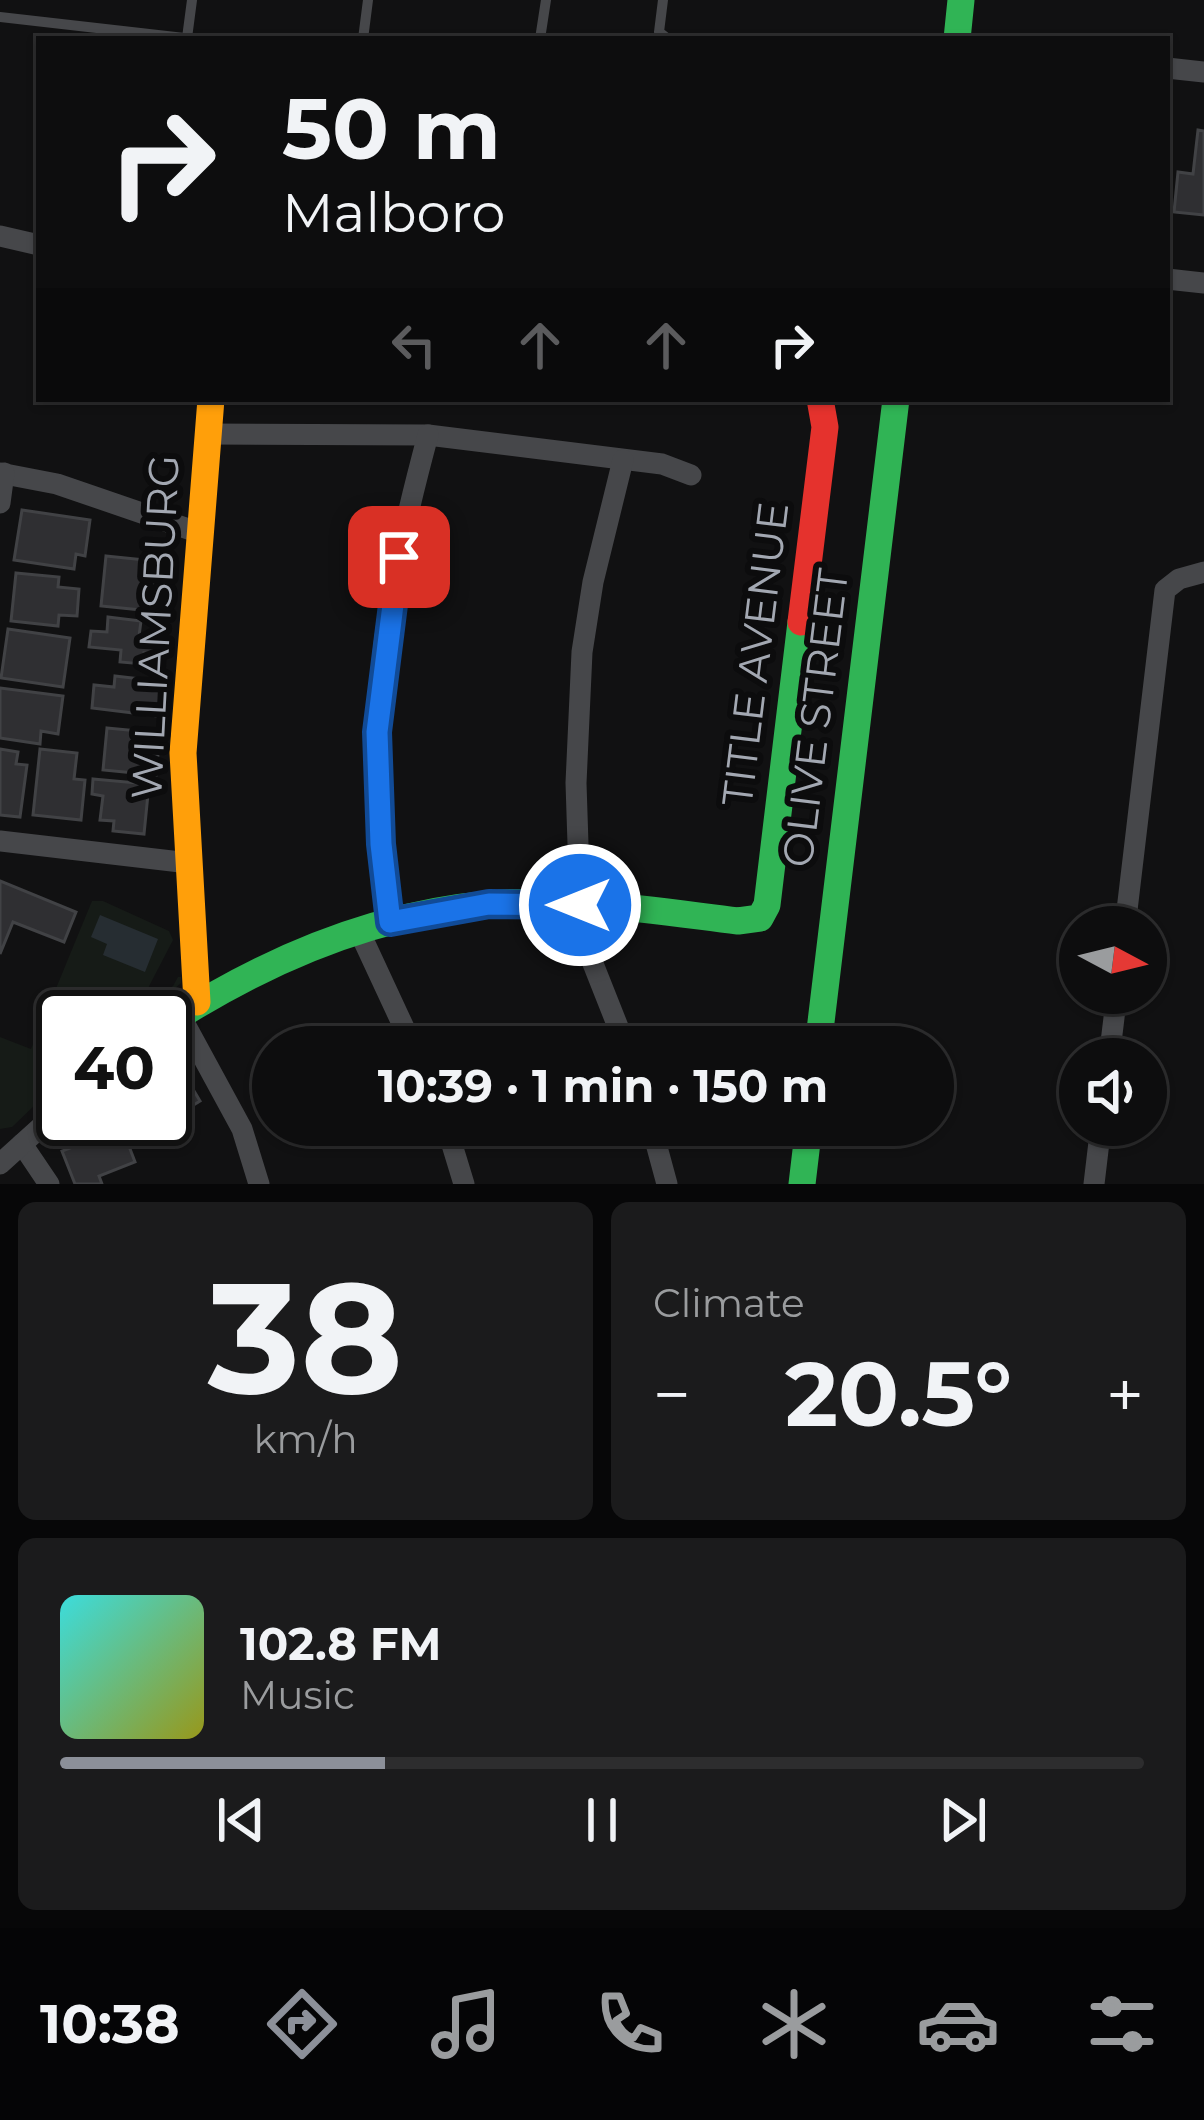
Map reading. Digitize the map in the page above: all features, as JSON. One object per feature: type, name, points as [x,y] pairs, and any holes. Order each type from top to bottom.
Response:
[{"type":"street","points":[[957,36],[961,0]]},
{"type":"street","points":[[1170,68],[1204,72]]},
{"type":"street","points":[[0,236],[36,243]]},
{"type":"street","points":[[1170,279],[1204,284]]},
{"type":"street","name":"WILLIAMSBURG","points":[[182,990],[189,863],[183,753],[211,402]]},
{"type":"street","name":"TITLE AVENUE","points":[[580,905],[738,921],[760,918],[767,905],[825,427],[821,402]]},
{"type":"street","name":"OLIVE STREET","points":[[821,1026],[896,402]]},
{"type":"street","points":[[208,434],[428,435],[662,464],[691,476]]},
{"type":"street","points":[[390,922],[381,844],[377,732],[404,524],[428,435]]},
{"type":"street","points":[[618,1026],[586,946],[576,783],[582,652],[593,583],[623,460]]},
{"type":"street","points":[[0,502],[2,473],[57,484],[200,533]]},
{"type":"street","points":[[1128,906],[1166,590],[1179,579],[1204,572]]},
{"type":"street","points":[[0,841],[189,863]]},
{"type":"street","points":[[192,1008],[275,964],[390,922],[489,904],[580,905]]},
{"type":"street","points":[[360,933],[403,1026]]},
{"type":"street","name":"WILLIAMSBURG","points":[[192,1035],[242,1129],[259,1184]]},
{"type":"street","points":[[0,1184],[0,1164],[36,1131]]},
{"type":"street","points":[[22,1144],[49,1184]]},
{"type":"street","points":[[452,1146],[464,1184]]},
{"type":"street","points":[[657,1146],[667,1184]]},
{"type":"street","points":[[802,1184],[807,1146]]},
{"type":"street","points":[[1094,1184],[1099,1146]]},
{"type":"lane","points":[[190,36],[192,0]]},
{"type":"lane","points":[[363,36],[368,0]]},
{"type":"lane","points":[[540,36],[546,0]]},
{"type":"lane","points":[[663,0],[658,32],[664,36]]},
{"type":"lane","points":[[0,17],[164,36]]},
{"type":"shaded area","points":[[92,901],[103,901],[169,931],[173,940],[147,990],[55,990]]},
{"type":"shaded area","points":[[100,915],[158,939],[145,972],[103,955],[107,944],[91,937]]},
{"type":"shaded area","points":[[0,1037],[31,1049],[36,1037],[36,1104],[12,1127],[0,1129]]},
{"type":"building","points":[[1198,130],[1204,131],[1204,215],[1174,212],[1178,172],[1193,174]]},
{"type":"building","points":[[22,510],[90,520],[85,556],[76,554],[74,569],[14,560]]},
{"type":"building","points":[[106,556],[175,563],[171,601],[154,599],[152,611],[101,606]]},
{"type":"building","points":[[16,573],[59,577],[58,587],[79,589],[77,616],[59,615],[58,626],[11,621]]},
{"type":"building","points":[[108,617],[141,621],[139,636],[166,638],[165,655],[144,653],[143,664],[120,662],[121,650],[89,647],[91,631],[107,632]]},
{"type":"building","points":[[8,629],[70,638],[63,687],[1,678]]},
{"type":"building","points":[[115,676],[150,680],[149,690],[161,692],[158,716],[92,708],[94,685],[114,687]]},
{"type":"building","points":[[0,688],[63,696],[58,734],[41,731],[40,744],[0,738]]},
{"type":"building","points":[[107,728],[160,733],[156,775],[103,770]]},
{"type":"building","points":[[0,749],[18,752],[16,764],[27,765],[20,817],[0,815]]},
{"type":"building","points":[[40,749],[77,753],[74,779],[85,780],[81,820],[33,815]]},
{"type":"building","points":[[93,779],[149,784],[144,834],[113,831],[114,821],[100,820],[103,796],[92,794]]},
{"type":"building","points":[[0,881],[76,912],[64,942],[13,922],[0,954]]},
{"type":"building","points":[[75,1146],[129,1146],[135,1162],[99,1176],[102,1184],[75,1184],[62,1151]]},
{"type":"traffic: fast","points":[[957,36],[961,0]]},
{"type":"traffic: fast","points":[[821,1026],[896,402]]},
{"type":"traffic: fast","points":[[192,1008],[320,945],[446,909],[552,902],[738,921],[760,918],[767,905],[801,622]]},
{"type":"traffic: fast","points":[[802,1184],[807,1146]]},
{"type":"traffic: slow","points":[[197,1002],[183,753],[211,402]]},
{"type":"traffic: jam","points":[[801,622],[825,427],[821,402]]},
{"type":"route","points":[[399,557],[377,732],[381,844],[390,922],[489,904],[580,905]]}]
